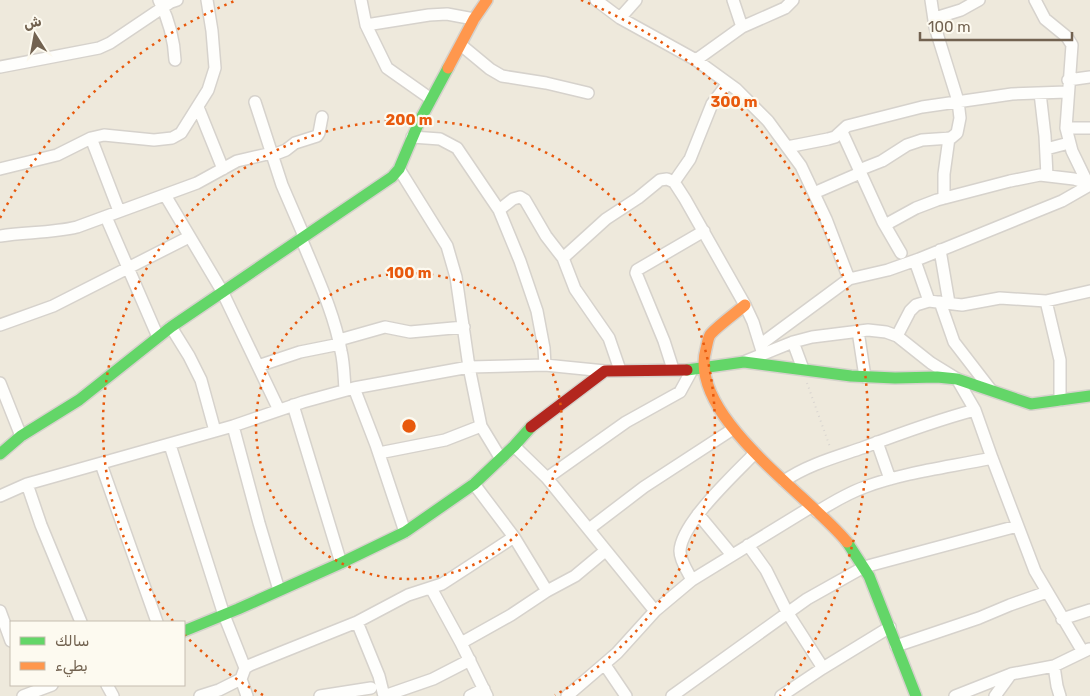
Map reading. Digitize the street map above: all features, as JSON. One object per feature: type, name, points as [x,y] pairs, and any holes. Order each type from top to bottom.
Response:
[{"type":"street","points":[[0,67],[99,48],[110,43],[161,4],[177,0]]},
{"type":"street","points":[[0,168],[58,155],[91,138],[104,135],[154,140],[172,138],[181,133],[208,90],[215,68],[207,0]]},
{"type":"street","points":[[361,0],[366,26],[387,68],[431,99]]},
{"type":"street","points":[[0,454],[22,436],[79,400],[171,327],[392,177],[399,169],[431,99],[487,0]]},
{"type":"street","points":[[596,0],[620,18],[696,60],[736,89],[768,121],[800,166],[814,193],[849,279]]},
{"type":"street","points":[[620,18],[636,0]]},
{"type":"street","points":[[733,0],[742,27]]},
{"type":"street","points":[[696,60],[742,27],[784,8],[793,0]]},
{"type":"street","points":[[814,193],[882,161],[906,146],[922,140],[950,138],[957,133],[960,118],[958,101],[935,27],[931,0]]},
{"type":"street","points":[[935,18],[961,10],[980,0]]},
{"type":"street","points":[[1035,0],[1045,19],[1072,45],[1067,92],[1066,128],[1072,151],[1089,185]]},
{"type":"street","points":[[161,4],[171,29],[175,60]]},
{"type":"street","points":[[366,26],[429,15],[447,14],[474,20]]},
{"type":"street","points":[[462,45],[490,69],[502,76],[546,82],[588,93]]},
{"type":"street","points":[[1068,80],[1090,77]]},
{"type":"street","points":[[674,182],[690,160],[712,104],[728,83]]},
{"type":"street","points":[[787,147],[835,137],[847,126],[922,107],[1012,94],[1067,92]]},
{"type":"street","points":[[1040,93],[1047,176]]},
{"type":"street","points":[[255,102],[282,185],[326,300],[339,342],[349,388],[379,453],[405,532]]},
{"type":"street","points":[[198,107],[223,169]]},
{"type":"street","points":[[0,236],[58,231],[106,217],[204,180],[237,161],[286,150],[295,143],[317,136],[322,117]]},
{"type":"street","points":[[1066,128],[1090,128]]},
{"type":"street","points":[[842,132],[859,172],[901,253]]},
{"type":"street","points":[[412,137],[440,139],[457,148],[499,210],[520,261],[537,311],[544,348],[545,365]]},
{"type":"street","points":[[91,138],[118,211]]},
{"type":"street","points":[[944,198],[944,174],[950,138]]},
{"type":"street","points":[[1046,149],[1069,143]]},
{"type":"street","points":[[399,169],[447,246],[456,277],[469,368],[481,426],[501,459]]},
{"type":"street","points":[[885,225],[916,208],[944,198],[1010,181],[1047,176],[1089,185]]},
{"type":"street","points":[[562,258],[606,219],[638,198],[660,180],[667,179],[674,182],[745,305],[762,354]]},
{"type":"street","points":[[762,354],[849,279],[888,270],[914,261],[1062,200],[1089,185]]},
{"type":"street","points":[[165,195],[222,291],[279,410]]},
{"type":"street","points":[[499,210],[513,199],[520,197],[525,200],[546,236],[562,258],[575,289],[609,338],[620,370]]},
{"type":"street","points":[[106,217],[158,337]]},
{"type":"street","points":[[673,369],[664,341],[636,274],[637,270],[704,231]]},
{"type":"street","points":[[0,325],[53,306],[189,237]]},
{"type":"street","points":[[939,302],[940,250]]},
{"type":"street","points":[[914,261],[939,302],[954,342],[991,390]]},
{"type":"street","points":[[897,336],[910,311],[916,305],[939,302],[970,304],[1000,298],[1046,301],[1090,291]]},
{"type":"street","points":[[1046,301],[1060,360],[1060,400]]},
{"type":"street","points":[[547,478],[626,422],[680,392],[697,369],[710,335],[745,305]]},
{"type":"street","points":[[171,327],[189,356],[200,380],[215,431]]},
{"type":"street","points":[[258,366],[385,327],[410,332],[464,328]]},
{"type":"street","points":[[0,496],[28,484],[170,445],[349,388],[469,368],[545,365],[605,371],[697,369],[744,362],[792,342],[812,337],[868,330],[886,332],[897,336],[931,363],[957,379],[975,410],[1034,571],[1062,619],[1087,650],[1054,666],[1011,674],[955,696]]},
{"type":"street","points":[[858,331],[865,377]]},
{"type":"street","points":[[792,342],[803,369]]},
{"type":"street","points":[[762,354],[803,369],[865,377],[937,376],[957,379],[1031,404],[1090,396]]},
{"type":"street","points":[[697,369],[732,429],[837,530],[864,567],[890,627],[916,696]]},
{"type":"street","points":[[185,631],[341,563],[405,532],[474,484],[532,426],[605,371]]},
{"type":"street","points":[[0,383],[6,414],[22,436]]},
{"type":"street","points":[[293,406],[341,563]]},
{"type":"street","points":[[784,481],[798,472],[877,442],[975,410]]},
{"type":"street","points":[[233,426],[280,590]]},
{"type":"street","points":[[379,453],[445,440],[481,426]]},
{"type":"street","points":[[589,529],[644,487],[732,429]]},
{"type":"street","points":[[877,442],[890,479]]},
{"type":"street","points":[[170,445],[224,615],[246,668]]},
{"type":"street","points":[[514,446],[547,478],[655,610]]},
{"type":"street","points":[[692,580],[681,556],[682,539],[709,501],[755,453]]},
{"type":"street","points":[[568,696],[605,664],[655,610],[692,580],[748,545],[814,509],[864,487],[890,479],[992,458]]},
{"type":"street","points":[[101,464],[157,621]]},
{"type":"street","points":[[28,484],[42,525],[81,621]]},
{"type":"street","points":[[474,484],[514,536],[547,592]]},
{"type":"street","points":[[698,514],[732,555]]},
{"type":"street","points":[[672,696],[806,598],[864,567],[1017,526]]},
{"type":"street","points":[[200,696],[219,690],[241,679],[246,668],[357,622],[408,596],[451,580],[514,536]]},
{"type":"street","points":[[748,545],[766,570],[787,612],[823,668]]},
{"type":"street","points":[[461,643],[575,576],[605,551]]},
{"type":"street","points":[[431,588],[486,692],[470,696]]},
{"type":"street","points":[[896,646],[979,618],[1047,592]]},
{"type":"street","points":[[1062,619],[1090,610]]},
{"type":"street","points":[[0,611],[10,637]]},
{"type":"street","points":[[357,622],[376,685],[384,696],[433,679],[470,660]]},
{"type":"street","points":[[781,696],[890,627]]},
{"type":"street","points":[[605,664],[626,696]]},
{"type":"street","points":[[1054,666],[1056,686],[1060,696]]},
{"type":"street","points":[[994,696],[1011,674]]},
{"type":"street","points":[[241,679],[246,696]]},
{"type":"street","points":[[320,696],[376,685]]},
{"type":"street","points":[[356,696],[376,685]]},
{"type":"street","points":[[26,692],[47,690]]},
{"type":"path","points":[[803,369],[834,458]]},
{"type":"shaded area","points":[[0,0],[1090,0],[1090,696],[0,696]]},
{"type":"traffic: fast","points":[[0,454],[21,436],[79,400],[171,327],[392,177],[399,169],[419,122],[448,68]]},
{"type":"traffic: fast","points":[[687,370],[744,362],[851,376],[937,377],[957,379],[1031,404],[1090,396]]},
{"type":"traffic: fast","points":[[185,631],[341,563],[405,532],[474,484],[531,427]]},
{"type":"traffic: fast","points":[[847,542],[869,576],[916,696]]},
{"type":"traffic: slow","points":[[448,68],[474,19],[487,0]]},
{"type":"traffic: slow","points":[[745,305],[716,328],[709,338],[706,349],[705,375],[715,401],[733,427],[756,453],[830,523],[847,542]]},
{"type":"traffic: jam","points":[[531,427],[605,371],[687,370]]}]
